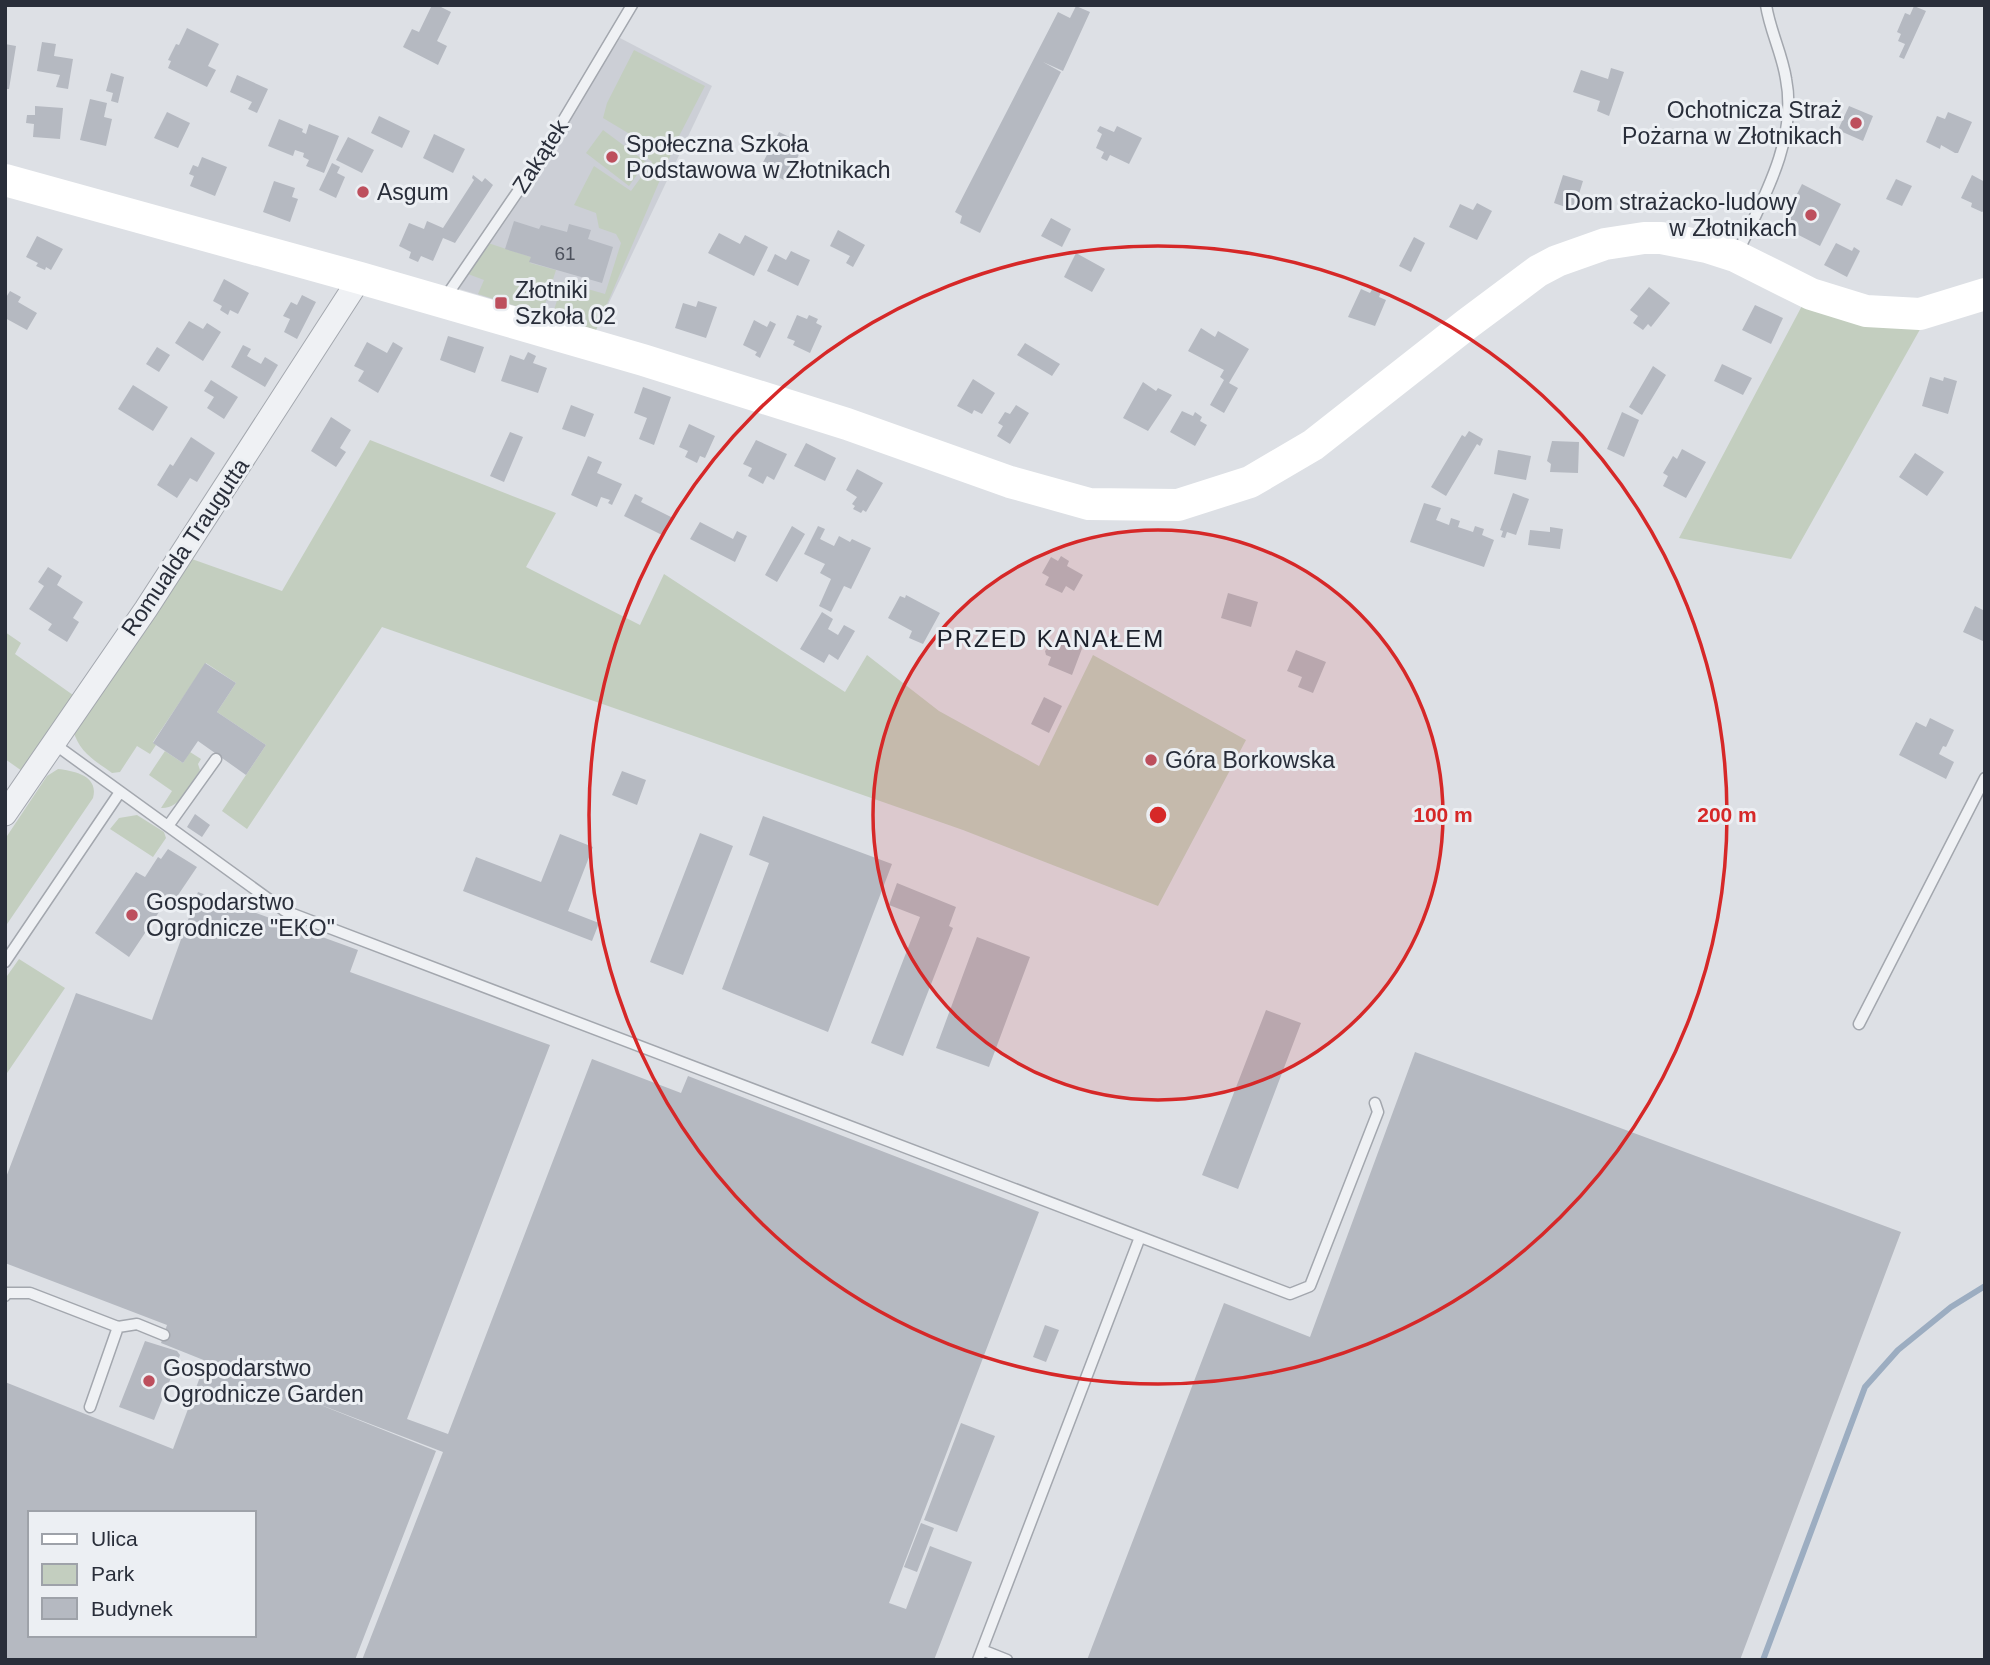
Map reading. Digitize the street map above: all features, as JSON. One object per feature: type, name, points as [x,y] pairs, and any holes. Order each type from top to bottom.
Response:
[{"type":"street","points":[[5,180],[643,360],[847,424],[1010,482],[1089,504],[1178,505],[1250,482],[1313,445],[1538,271],[1557,261],[1605,244],[1644,238],[1681,241],[1735,256],[1811,294],[1866,312],[1920,314],[1985,294]]},
{"type":"street","name":"Romualda Traugutta","points":[[5,814],[146,609],[360,278]]},
{"type":"lane","name":"Zakątek","points":[[442,303],[542,156],[632,5]]},
{"type":"lane","points":[[1735,256],[1774,176],[1787,119],[1789,95],[1786,77],[1769,28],[1766,5]]},
{"type":"lane","points":[[52,742],[285,911],[1290,1294],[1310,1286],[1378,1112],[1375,1103]]},
{"type":"lane","points":[[168,826],[216,759]]},
{"type":"lane","points":[[1859,1024],[1985,778]]},
{"type":"lane","points":[[5,962],[120,792]]},
{"type":"lane","points":[[1007,1660],[980,1655],[1140,1237]]},
{"type":"lane","points":[[5,1296],[7,1293],[30,1293],[118,1327],[137,1324],[164,1335]]},
{"type":"lane","points":[[90,1407],[118,1327]]},
{"type":"shaded area","name":"Społeczna Szkoła Podstawowa w Złotnikach","points":[[620,38],[712,86],[596,330],[459,289]]},
{"type":"green space","points":[[634,50],[705,86],[677,140],[596,330],[552,316],[563,282],[605,294],[621,243],[616,234],[599,228],[596,213],[574,205],[594,166],[631,191],[652,162],[632,144],[628,133],[603,118],[607,103]]},
{"type":"green space","points":[[603,130],[646,162],[629,186],[586,153]]},
{"type":"green space","points":[[488,243],[531,257],[530,263],[556,270],[542,314],[478,294],[484,280],[468,274]]},
{"type":"green space","points":[[1804,302],[1923,324],[1791,559],[1679,538]]},
{"type":"green space","points":[[370,440],[556,513],[526,567],[640,625],[664,574],[845,692],[867,655],[939,711],[1039,766],[1093,655],[1246,740],[1158,906],[963,830],[382,627],[247,829],[222,811],[266,745],[217,712],[236,683],[206,663],[153,742],[156,745],[150,754],[137,746],[120,772],[112,773],[88,755],[73,730],[189,558],[282,591]]},
{"type":"green space","points":[[5,632],[21,643],[15,654],[73,695],[22,771],[5,759]]},
{"type":"green space","points":[[165,751],[183,763],[190,752],[201,759],[198,764],[200,770],[185,795],[174,804],[161,808],[172,791],[149,775]]},
{"type":"green space","points":[[58,769],[78,773],[89,780],[94,791],[93,798],[5,927],[5,839],[47,776]]},
{"type":"green space","points":[[137,815],[164,832],[166,838],[153,857],[110,829],[119,818]]},
{"type":"green space","points":[[19,959],[65,988],[5,1076],[5,985],[7,976]]},
{"type":"building","points":[[432,5],[442,5],[441,7],[451,12],[437,41],[447,46],[438,65],[403,47],[412,29],[419,32]]},
{"type":"building","points":[[1076,6],[1090,12],[1063,71],[1043,62],[1061,72],[980,233],[960,223],[962,216],[955,212],[1058,12],[1070,18]]},
{"type":"building","points":[[1914,6],[1926,11],[1904,59],[1899,57],[1905,44],[1898,41],[1901,34],[1897,32],[1905,13],[1910,15]]},
{"type":"building","points":[[187,28],[219,44],[208,66],[216,70],[207,87],[168,68],[171,61],[168,60]]},
{"type":"building","points":[[42,42],[56,44],[54,56],[73,59],[68,89],[56,87],[60,75],[37,71]]},
{"type":"building","points":[[5,44],[16,46],[9,89],[5,89]]},
{"type":"building","points":[[1611,68],[1624,72],[1609,116],[1597,111],[1600,101],[1573,92],[1581,70],[1608,79]]},
{"type":"building","points":[[111,73],[124,77],[118,103],[111,101],[113,93],[106,91]]},
{"type":"building","points":[[237,75],[268,89],[257,113],[248,109],[252,102],[230,92]]},
{"type":"building","points":[[90,99],[107,103],[104,117],[112,119],[106,146],[80,140]]},
{"type":"building","points":[[35,106],[63,108],[60,139],[33,137],[34,124],[26,123],[27,115],[35,115]]},
{"type":"building","name":"Ochotnicza Straż Pożarna w Złotnikach","points":[[1849,106],[1873,116],[1863,141],[1838,130]]},
{"type":"building","points":[[167,112],[190,123],[178,148],[154,138]]},
{"type":"building","points":[[1948,112],[1972,122],[1958,153],[1926,142],[1937,116],[1945,119]]},
{"type":"building","points":[[379,116],[410,131],[402,148],[371,133]]},
{"type":"building","points":[[279,119],[303,129],[302,132],[306,134],[309,124],[339,136],[324,173],[306,166],[309,160],[303,157],[304,153],[295,150],[293,156],[268,146]]},
{"type":"building","points":[[1100,126],[1114,132],[1117,126],[1142,138],[1129,164],[1110,155],[1107,161],[1101,158],[1104,152],[1096,148],[1102,134],[1097,131]]},
{"type":"building","points":[[779,132],[804,144],[786,181],[760,168]]},
{"type":"building","points":[[434,134],[465,149],[453,173],[423,158]]},
{"type":"building","points":[[348,137],[374,150],[362,173],[336,160]]},
{"type":"building","points":[[202,157],[227,167],[215,196],[190,186],[194,176],[189,174],[193,165],[198,167]]},
{"type":"building","points":[[332,163],[340,167],[337,173],[345,177],[336,198],[319,190]]},
{"type":"building","points":[[473,175],[482,182],[485,178],[493,185],[455,243],[443,238],[433,261],[421,256],[418,262],[409,258],[411,252],[399,246],[409,223],[424,229],[427,221],[443,228],[474,180]]},
{"type":"building","points":[[1563,175],[1583,181],[1574,210],[1554,203]]},
{"type":"building","points":[[1972,175],[1985,182],[1985,210],[1982,212],[1961,198]]},
{"type":"building","points":[[1896,179],[1912,186],[1902,206],[1886,199]]},
{"type":"building","points":[[274,181],[295,188],[292,197],[298,199],[290,222],[263,212]]},
{"type":"building","name":"Dom strażacko-ludowy w Złotnikach","points":[[1802,184],[1841,204],[1820,246],[1781,226]]},
{"type":"building","points":[[1477,203],[1492,211],[1477,240],[1449,227],[1460,204],[1473,210]]},
{"type":"building","points":[[1051,218],[1071,229],[1062,247],[1041,236]]},
{"type":"building","name":"Społeczna Szkoła Podstawowa w Złotnikach","points":[[514,221],[539,229],[541,225],[567,232],[569,224],[591,230],[588,239],[613,247],[602,283],[529,262],[531,257],[505,249]]},
{"type":"building","points":[[838,230],[865,245],[853,267],[846,263],[850,256],[830,246]]},
{"type":"building","points":[[719,233],[740,244],[745,235],[768,247],[754,276],[708,253]]},
{"type":"building","points":[[37,236],[63,249],[51,270],[36,266],[38,263],[26,257]]},
{"type":"building","points":[[1414,237],[1425,243],[1411,272],[1399,266]]},
{"type":"building","points":[[1836,243],[1852,251],[1854,247],[1860,251],[1847,277],[1824,265]]},
{"type":"building","points":[[791,251],[810,260],[798,286],[767,271],[775,254],[786,260]]},
{"type":"building","points":[[1076,253],[1105,269],[1092,292],[1064,277]]},
{"type":"building","points":[[224,279],[249,293],[238,314],[230,310],[228,315],[220,310],[222,306],[213,301]]},
{"type":"building","points":[[1649,287],[1670,303],[1651,327],[1648,324],[1643,330],[1633,323],[1638,316],[1630,310]]},
{"type":"building","points":[[1373,288],[1381,292],[1379,297],[1386,300],[1375,326],[1348,317],[1361,289],[1370,293]]},
{"type":"building","points":[[10,291],[21,297],[18,302],[37,313],[27,330],[5,318],[5,299]]},
{"type":"building","points":[[302,295],[316,302],[297,339],[284,332],[290,319],[283,316],[291,302],[297,305]]},
{"type":"building","points":[[698,301],[717,307],[706,338],[675,328],[683,303],[696,307]]},
{"type":"building","points":[[1755,305],[1783,318],[1771,344],[1742,330]]},
{"type":"building","points":[[797,315],[807,319],[809,315],[818,319],[816,323],[822,326],[810,353],[793,345],[795,341],[787,338]]},
{"type":"building","points":[[754,320],[767,327],[770,321],[776,324],[760,358],[755,355],[757,352],[743,345]]},
{"type":"building","points":[[189,321],[203,329],[207,323],[221,332],[203,361],[175,343]]},
{"type":"building","points":[[1201,328],[1215,337],[1218,331],[1249,349],[1229,383],[1238,388],[1224,413],[1210,405],[1224,380],[1220,377],[1224,370],[1188,351]]},
{"type":"building","points":[[448,336],[484,347],[475,373],[440,360]]},
{"type":"building","points":[[367,342],[387,353],[393,342],[403,348],[378,393],[358,381],[364,371],[354,366]]},
{"type":"building","points":[[1025,343],[1060,364],[1052,376],[1017,355]]},
{"type":"building","points":[[243,345],[251,349],[247,356],[261,364],[265,357],[278,365],[265,387],[231,367]]},
{"type":"building","points":[[157,347],[170,355],[159,372],[146,364]]},
{"type":"building","points":[[528,352],[536,356],[533,363],[547,368],[538,393],[501,381],[510,355],[524,360]]},
{"type":"building","points":[[1722,364],[1752,378],[1743,395],[1714,381]]},
{"type":"building","points":[[1653,366],[1666,375],[1642,415],[1629,407]]},
{"type":"building","points":[[1930,377],[1957,381],[1948,414],[1922,406]]},
{"type":"building","points":[[973,379],[995,393],[982,414],[974,410],[972,414],[957,406]]},
{"type":"building","points":[[211,380],[238,397],[224,419],[207,408],[214,397],[204,391]]},
{"type":"building","points":[[1143,382],[1156,391],[1158,388],[1172,395],[1148,431],[1123,418]]},
{"type":"building","points":[[133,385],[168,407],[153,431],[118,409]]},
{"type":"building","points":[[643,387],[671,397],[654,445],[639,439],[647,418],[634,413]]},
{"type":"building","points":[[571,405],[594,414],[585,437],[562,429]]},
{"type":"building","points":[[1016,405],[1029,413],[1010,444],[997,436],[1003,426],[998,423],[1005,412],[1010,414]]},
{"type":"building","points":[[1182,411],[1193,416],[1195,412],[1202,417],[1200,421],[1207,425],[1195,446],[1170,432]]},
{"type":"building","points":[[1622,412],[1639,420],[1624,457],[1607,449]]},
{"type":"building","points":[[331,417],[351,430],[340,448],[346,452],[336,467],[311,451]]},
{"type":"building","points":[[689,424],[715,436],[705,458],[700,456],[697,463],[685,457],[688,451],[679,447]]},
{"type":"building","points":[[1469,431],[1483,439],[1480,446],[1477,444],[1446,496],[1431,487],[1462,435],[1465,437]]},
{"type":"building","points":[[510,432],[523,437],[504,482],[490,476]]},
{"type":"building","points":[[191,437],[215,453],[197,482],[190,478],[177,498],[157,485]]},
{"type":"building","points":[[756,440],[787,454],[774,480],[767,476],[763,484],[748,476],[752,468],[743,464]]},
{"type":"building","points":[[1552,441],[1579,442],[1578,473],[1550,472],[1551,464],[1547,461]]},
{"type":"building","points":[[806,443],[836,458],[825,481],[794,466]]},
{"type":"building","points":[[1682,449],[1706,462],[1686,498],[1663,486],[1668,476],[1663,473],[1673,456],[1677,459]]},
{"type":"building","points":[[1498,450],[1531,456],[1526,480],[1494,474]]},
{"type":"building","points":[[1915,453],[1944,472],[1927,496],[1899,477]]},
{"type":"building","points":[[588,456],[602,462],[597,473],[622,484],[612,505],[608,503],[610,500],[601,497],[597,507],[571,495]]},
{"type":"building","points":[[857,469],[883,483],[866,512],[863,510],[861,513],[853,509],[855,506],[852,504],[857,497],[846,490]]},
{"type":"building","points":[[1513,493],[1529,499],[1516,535],[1507,532],[1505,538],[1501,537],[1503,531],[1500,530]]},
{"type":"building","points":[[635,494],[643,498],[641,502],[673,518],[664,536],[624,516]]},
{"type":"building","points":[[1424,503],[1441,508],[1436,520],[1449,525],[1451,518],[1460,521],[1458,527],[1473,532],[1475,526],[1484,529],[1482,535],[1494,540],[1484,567],[1410,542]]},
{"type":"building","points":[[700,522],[733,539],[737,531],[747,536],[735,562],[690,539]]},
{"type":"building","points":[[792,526],[805,534],[777,582],[765,575]]},
{"type":"building","points":[[818,526],[825,529],[820,539],[834,546],[839,536],[871,548],[851,589],[844,586],[831,612],[819,606],[831,579],[820,573],[825,564],[804,554]]},
{"type":"building","points":[[1550,527],[1563,529],[1560,549],[1528,545],[1530,530],[1550,532]]},
{"type":"building","points":[[1061,556],[1069,561],[1067,566],[1083,575],[1074,591],[1066,586],[1062,593],[1045,585],[1049,577],[1042,573],[1051,557],[1058,561]]},
{"type":"building","points":[[48,567],[62,576],[57,585],[83,602],[73,618],[79,622],[67,642],[48,630],[52,624],[29,609],[44,586],[38,582]]},
{"type":"building","points":[[1228,593],[1258,602],[1251,627],[1221,618]]},
{"type":"building","points":[[906,595],[940,613],[923,644],[909,638],[912,631],[888,618],[900,596],[905,598]]},
{"type":"building","points":[[1975,606],[1985,611],[1985,642],[1963,632]]},
{"type":"building","points":[[822,612],[833,619],[828,629],[838,635],[844,625],[855,631],[838,660],[829,654],[824,663],[800,649]]},
{"type":"building","points":[[1059,637],[1083,646],[1072,675],[1048,665],[1051,657],[1046,655],[1045,651],[1051,644],[1055,646]]},
{"type":"building","points":[[1296,650],[1326,662],[1313,693],[1298,687],[1302,677],[1287,671]]},
{"type":"building","points":[[205,663],[236,683],[217,712],[266,745],[246,775],[198,741],[183,763],[153,743]]},
{"type":"building","points":[[1044,697],[1062,706],[1049,733],[1031,724]]},
{"type":"building","points":[[1930,718],[1954,730],[1946,747],[1943,746],[1939,754],[1954,762],[1946,779],[1899,755],[1916,722],[1926,727]]},
{"type":"building","points":[[622,771],[646,780],[637,805],[612,795]]},
{"type":"building","points":[[195,814],[210,825],[202,837],[187,827]]},
{"type":"building","points":[[763,816],[892,864],[828,1032],[722,989],[769,863],[749,855]]},
{"type":"building","points":[[700,833],[733,846],[683,975],[650,962]]},
{"type":"building","points":[[560,834],[593,847],[568,911],[599,923],[592,941],[463,891],[476,857],[541,882]]},
{"type":"building","name":"Gospodarstwo Ogrodnicze \"EKO\"","points":[[168,849],[197,867],[174,901],[169,897],[129,957],[95,933],[136,872],[145,877],[158,857],[161,859]]},
{"type":"building","points":[[897,883],[956,907],[949,926],[953,928],[903,1056],[871,1043],[920,917],[889,905]]},
{"type":"building","points":[[198,892],[358,950],[350,972],[550,1045],[407,1419],[448,1434],[592,1059],[681,1093],[688,1076],[1039,1212],[889,1603],[906,1609],[930,1546],[972,1562],[934,1660],[362,1660],[443,1452],[303,1398],[436,1451],[355,1660],[5,1660],[5,1382],[173,1449],[206,1361],[161,1343],[167,1325],[5,1263],[5,1180],[76,993],[152,1020]]},
{"type":"building","points":[[977,937],[1030,957],[989,1067],[936,1048]]},
{"type":"building","points":[[1266,1010],[1301,1023],[1238,1189],[1202,1175]]},
{"type":"building","points":[[1415,1052],[1901,1232],[1740,1660],[1087,1660],[1224,1303],[1310,1337]]},
{"type":"building","points":[[1045,1325],[1059,1330],[1046,1362],[1033,1357]]},
{"type":"building","name":"Gospodarstwo Ogrodnicze Garden","points":[[145,1341],[177,1351],[180,1355],[154,1420],[119,1407]]},
{"type":"building","points":[[961,1423],[995,1436],[957,1532],[924,1520]]},
{"type":"building","points":[[921,1523],[934,1528],[917,1572],[904,1567]]},
{"type":"waterway","points":[[1763,1660],[1865,1387],[1898,1350],[1951,1307],[1985,1286]]},
{"type":"place","name":"Ochotnicza Straż Pożarna w Złotnikach","points":[[1856,123]]},
{"type":"place","name":"Społeczna Szkoła Podstawowa w Złotnikach","points":[[612,157]]},
{"type":"place","name":"Asgum","points":[[363,192]]},
{"type":"place","name":"Dom strażacko-ludowy w Złotnikach","points":[[1811,215]]},
{"type":"place","name":"Złotniki Szkoła 02","points":[[501,303]]},
{"type":"place","name":"Góra Borkowska","points":[[1151,760]]},
{"type":"place","name":"Gospodarstwo Ogrodnicze \"EKO\"","points":[[132,915]]},
{"type":"place","name":"Gospodarstwo Ogrodnicze Garden","points":[[149,1381]]},
{"type":"district","name":"PRZED KANAŁEM","points":[[1051,638]]}]
